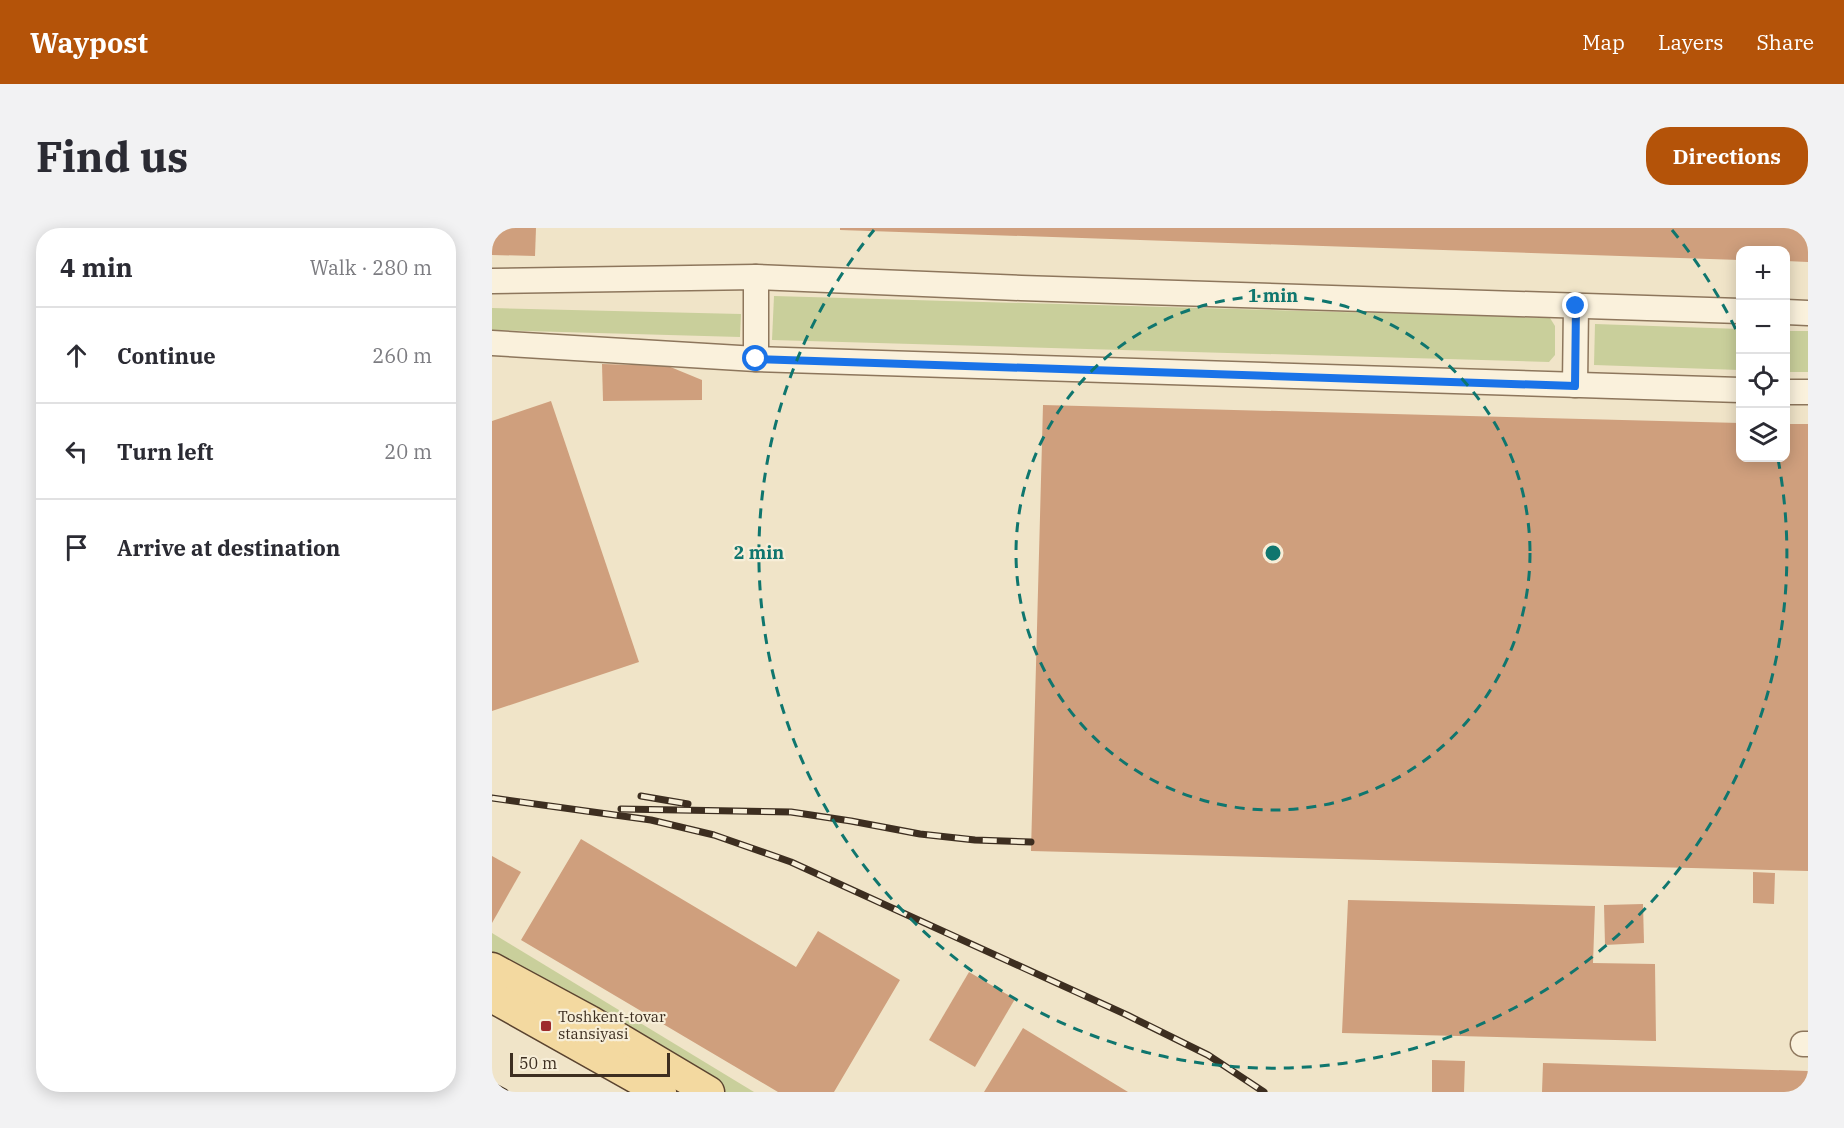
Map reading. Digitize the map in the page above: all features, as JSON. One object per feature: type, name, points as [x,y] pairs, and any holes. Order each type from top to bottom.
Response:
[{"type":"main road","points":[[492,968],[590,1021],[709,1092]]},
{"type":"main road","points":[[492,997],[661,1092]]},
{"type":"lane","points":[[756,277],[756,359]]},
{"type":"lane","points":[[492,281],[756,277],[1021,288],[1736,311]]},
{"type":"lane","points":[[1575,386],[1576,306]]},
{"type":"lane","points":[[1790,312],[1808,313]]},
{"type":"lane","points":[[492,343],[756,359],[1736,390]]},
{"type":"lane","points":[[1790,392],[1808,392]]},
{"type":"green space","points":[[774,296],[1550,318],[1555,326],[1555,355],[1549,362],[772,340]]},
{"type":"green space","points":[[492,308],[741,314],[740,337],[492,330]]},
{"type":"green space","points":[[1595,324],[1736,329],[1736,370],[1594,365]]},
{"type":"green space","points":[[1790,331],[1808,331],[1808,372],[1790,372]]},
{"type":"green space","points":[[492,933],[754,1092],[724,1092],[492,956]]},
{"type":"building","points":[[492,228],[536,228],[535,256],[492,255]]},
{"type":"building","points":[[840,228],[1808,228],[1808,262],[1790,261],[1790,246],[1736,246],[1736,260],[840,230]]},
{"type":"building","points":[[602,364],[668,366],[702,380],[702,400],[603,401]]},
{"type":"building","points":[[551,401],[639,662],[492,711],[492,421]]},
{"type":"building","points":[[1043,405],[1736,423],[1736,462],[1790,462],[1790,424],[1808,424],[1808,871],[1031,851]]},
{"type":"building","points":[[581,839],[796,967],[818,931],[900,980],[834,1092],[778,1092],[521,940]]},
{"type":"building","points":[[492,856],[521,872],[492,923]]},
{"type":"building","points":[[1753,872],[1775,873],[1774,904],[1753,903]]},
{"type":"building","points":[[1348,900],[1595,906],[1593,963],[1655,964],[1656,1041],[1342,1033]]},
{"type":"building","points":[[1643,904],[1644,943],[1605,945],[1604,905]]},
{"type":"building","points":[[969,972],[1015,999],[975,1067],[929,1040]]},
{"type":"building","points":[[1023,1028],[1128,1092],[984,1092]]},
{"type":"building","points":[[1432,1060],[1465,1061],[1464,1092],[1432,1092]]},
{"type":"building","points":[[1543,1063],[1808,1071],[1808,1092],[1542,1092]]},
{"type":"railway","points":[[641,796],[688,804]]},
{"type":"railway","points":[[492,798],[651,820],[714,835],[791,862],[1127,1015],[1208,1055],[1264,1092]]},
{"type":"railway","points":[[621,809],[791,812],[920,834],[975,840],[1031,842]]},
{"type":"railway","points":[[492,1085],[505,1092]]},
{"type":"place","name":"Toshkent-tovar stansiyasi","points":[[546,1026]]},
{"type":"route","points":[[756,359],[1575,386],[1576,306]]}]
